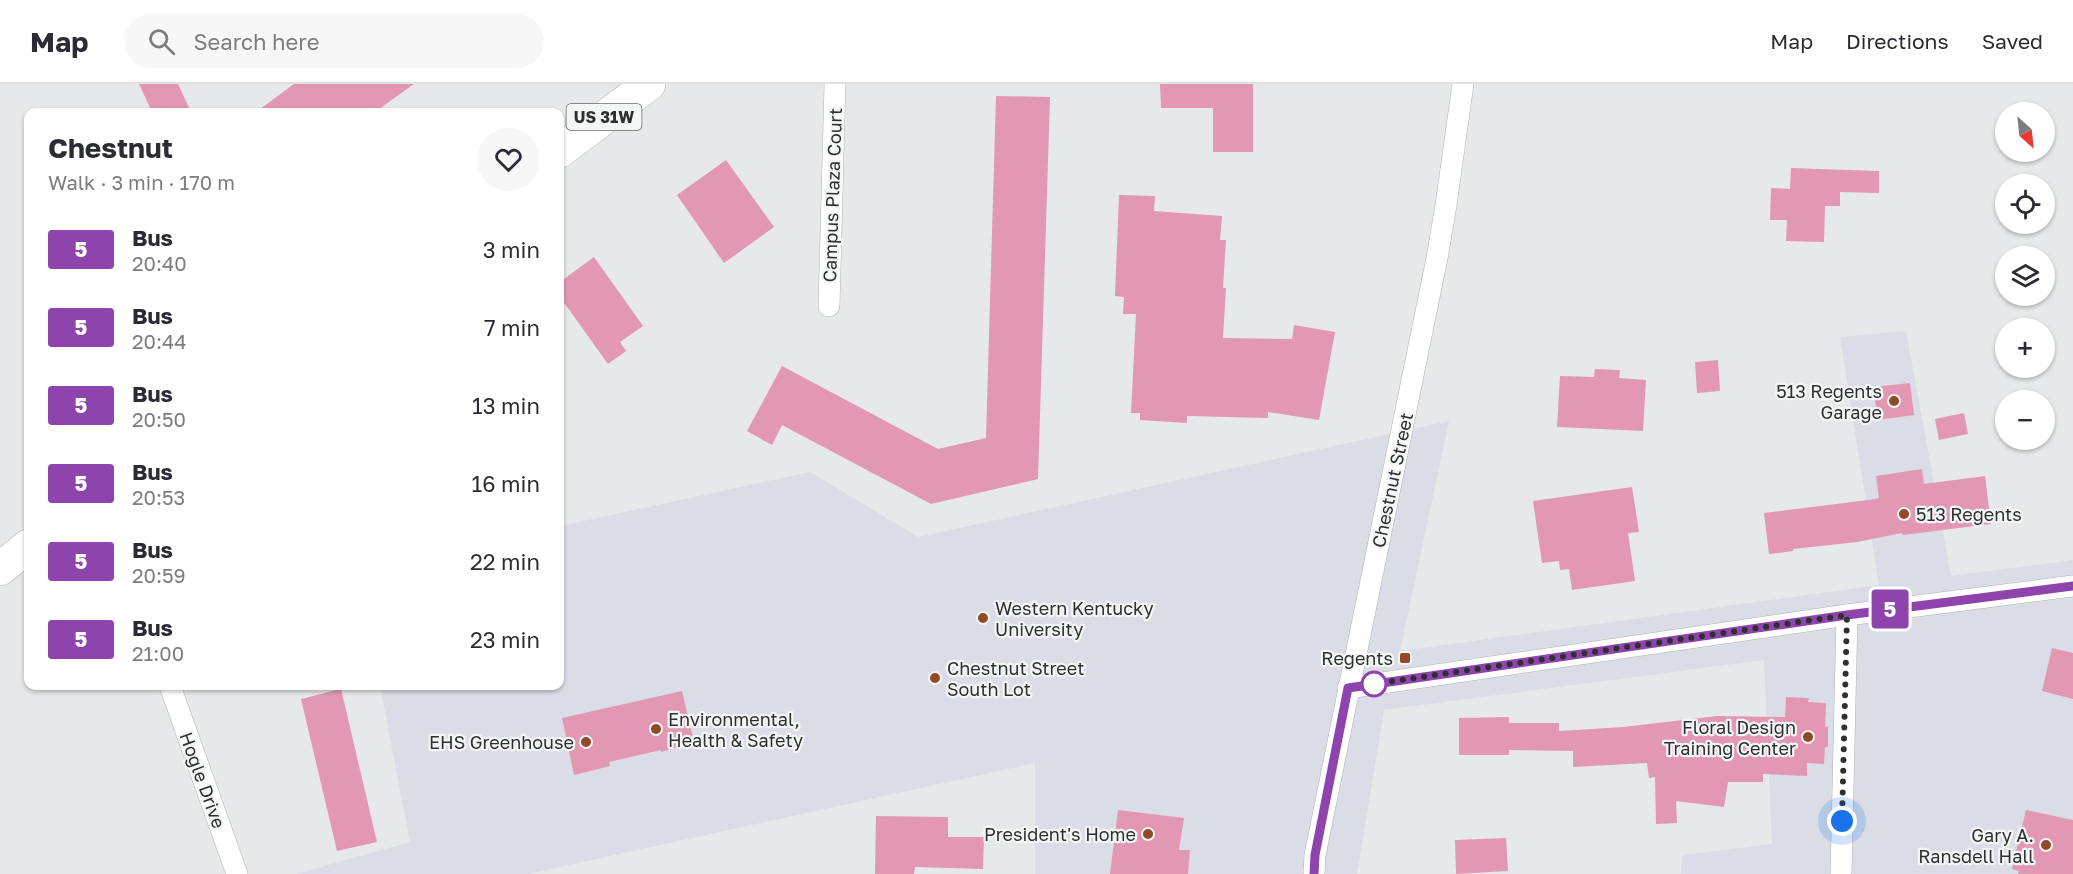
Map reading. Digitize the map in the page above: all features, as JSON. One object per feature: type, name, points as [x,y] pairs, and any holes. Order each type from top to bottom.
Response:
[{"type":"main road","name":"US 31W","points":[[564,147],[649,84]]},
{"type":"main road","points":[[0,568],[24,549]]},
{"type":"street","name":"Campus Plaza Court","points":[[829,306],[835,84]]},
{"type":"street","name":"Chestnut Street","points":[[1314,874],[1315,855],[1348,688],[1441,237],[1463,84]]},
{"type":"street","points":[[1348,688],[1847,615],[2073,586]]},
{"type":"street","points":[[1841,874],[1847,615]]},
{"type":"street","name":"Hogle Drive","points":[[171,690],[237,874]]},
{"type":"shaded area","name":"Western Kentucky University","points":[[1906,331],[1951,576],[2073,560],[2073,874],[1681,874],[1682,855],[1772,844],[1764,660],[1384,710],[1357,874],[1035,874],[1035,763],[528,874],[296,874],[410,842],[381,690],[564,690],[564,525],[810,472],[918,537],[1449,421],[1400,651],[1879,585],[1840,337]]},
{"type":"building","points":[[139,84],[178,84],[189,108],[150,108]]},
{"type":"building","points":[[294,84],[414,84],[381,108],[261,108]]},
{"type":"building","points":[[1160,84],[1253,84],[1253,152],[1213,152],[1213,108],[1161,108]]},
{"type":"building","points":[[996,96],[1050,97],[1038,479],[931,504],[782,425],[772,445],[747,431],[782,366],[938,449],[986,438]]},
{"type":"building","points":[[726,160],[774,227],[724,263],[677,195]]},
{"type":"building","points":[[1791,168],[1879,171],[1879,193],[1840,192],[1840,206],[1825,206],[1824,242],[1786,241],[1787,220],[1770,220],[1771,188],[1790,189]]},
{"type":"building","points":[[1119,195],[1155,196],[1154,211],[1222,216],[1220,240],[1226,240],[1223,338],[1292,339],[1294,325],[1335,332],[1319,420],[1268,412],[1268,418],[1187,416],[1187,423],[1140,420],[1140,413],[1131,413],[1136,314],[1123,314],[1124,297],[1115,296]]},
{"type":"building","points":[[594,257],[643,326],[620,342],[626,351],[608,364],[564,303],[564,279]]},
{"type":"building","points":[[1718,360],[1720,391],[1697,393],[1695,362]]},
{"type":"building","points":[[1595,369],[1620,370],[1619,378],[1646,380],[1643,431],[1557,427],[1560,376],[1594,377]]},
{"type":"building","name":"513 Regents Garage","points":[[1910,383],[1914,415],[1877,420],[1874,387]]},
{"type":"building","points":[[1964,413],[1968,434],[1939,440],[1935,419]]},
{"type":"building","points":[[1922,469],[1924,484],[1985,476],[1991,524],[1903,535],[1902,533],[1857,542],[1769,554],[1764,513],[1876,499],[1879,498],[1876,476]]},
{"type":"building","points":[[1632,487],[1639,532],[1628,533],[1635,581],[1572,590],[1569,569],[1560,570],[1559,561],[1542,563],[1533,501]]},
{"type":"building","points":[[2052,648],[2073,653],[2073,699],[2042,691]]},
{"type":"building","points":[[341,690],[377,842],[337,851],[301,699]]},
{"type":"building","points":[[682,691],[694,742],[661,752],[661,750],[609,762],[610,766],[574,775],[562,718]]},
{"type":"building","points":[[1786,697],[1809,698],[1808,702],[1826,703],[1825,727],[1828,726],[1828,747],[1825,747],[1824,764],[1807,763],[1807,776],[1763,774],[1763,782],[1728,782],[1724,807],[1676,801],[1677,823],[1656,824],[1655,777],[1649,778],[1647,763],[1573,767],[1573,751],[1509,750],[1509,755],[1459,755],[1459,718],[1509,717],[1509,723],[1559,723],[1559,731],[1623,727],[1717,716],[1785,717]]},
{"type":"building","name":"President's Home","points":[[1118,810],[1184,818],[1179,850],[1190,850],[1188,874],[1110,874]]},
{"type":"building","name":"Gary A. Ransdell Hall","points":[[2026,810],[2073,820],[2073,874],[2018,874],[2019,871],[2012,869]]},
{"type":"building","points":[[876,816],[948,817],[948,837],[984,837],[983,869],[915,867],[914,874],[875,874]]},
{"type":"building","points":[[1506,838],[1508,871],[1456,874],[1455,840]]},
{"type":"bus line","name":"5","points":[[1314,874],[1315,855],[1348,688],[1847,615],[2073,586]]},
{"type":"place","name":"513 Regents Garage","points":[[1894,401]]},
{"type":"place","name":"513 Regents","points":[[1904,514]]},
{"type":"place","name":"Western Kentucky University","points":[[983,618]]},
{"type":"place","name":"Regents","points":[[1405,658]]},
{"type":"place","name":"Chestnut Street South Lot","points":[[935,678]]},
{"type":"place","name":"Environmental, Health & Safety","points":[[656,729]]},
{"type":"place","name":"Floral Design Training Center","points":[[1808,737]]},
{"type":"place","name":"EHS Greenhouse","points":[[586,742]]},
{"type":"place","name":"President's Home","points":[[1148,834]]},
{"type":"place","name":"Gary A. Ransdell Hall","points":[[2046,845]]},
{"type":"route","points":[[1374,684],[1367,685],[1847,615],[1842,821]]}]
